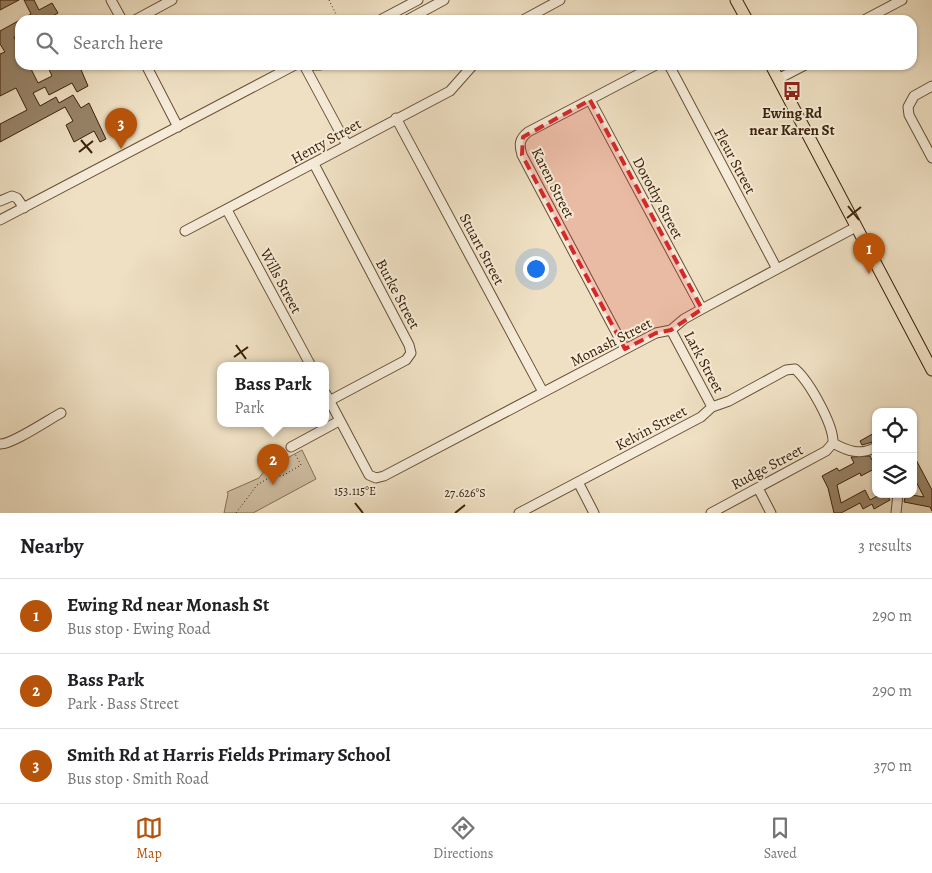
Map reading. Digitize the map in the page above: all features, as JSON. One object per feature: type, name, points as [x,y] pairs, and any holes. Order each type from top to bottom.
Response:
[{"type":"main road","points":[[736,0],[742,15]]},
{"type":"main road","points":[[774,70],[932,370]]},
{"type":"street","points":[[112,0],[120,15]]},
{"type":"street","points":[[144,15],[172,0]]},
{"type":"street","points":[[390,15],[418,0]]},
{"type":"street","points":[[416,15],[444,0]]},
{"type":"street","points":[[532,15],[560,0]]},
{"type":"street","points":[[874,15],[902,0]]},
{"type":"street","points":[[149,70],[178,127]]},
{"type":"street","points":[[0,220],[286,70]]},
{"type":"street","points":[[307,70],[347,145]]},
{"type":"street","name":"Henty Street","points":[[185,231],[450,91],[469,70]]},
{"type":"street","name":"Karen Street","points":[[625,349],[522,155],[520,145],[523,137],[528,132],[647,70]]},
{"type":"street","name":"Fleur Street","points":[[672,70],[777,269]]},
{"type":"street","points":[[778,79],[795,70]]},
{"type":"street","points":[[932,86],[914,96],[908,103],[908,111],[932,158]]},
{"type":"street","name":"Dorothy Street","points":[[590,100],[702,309]]},
{"type":"street","name":"Stuart Street","points":[[396,118],[543,392]]},
{"type":"street","name":"Burke Street","points":[[314,164],[409,346],[410,354],[406,360],[329,397]]},
{"type":"street","points":[[0,201],[12,196],[17,198],[24,208]]},
{"type":"street","name":"Wills Street","points":[[226,210],[308,362]]},
{"type":"street","name":"Monash Street","points":[[339,421],[369,475],[376,478],[656,333],[672,330],[684,319],[856,227]]},
{"type":"street","name":"Lark Street","points":[[672,330],[712,407]]},
{"type":"street","name":"Kelvin Street","points":[[519,513],[701,417],[712,407],[729,401],[786,370],[795,369],[804,376],[834,434],[833,443]]},
{"type":"street","points":[[329,402],[339,421],[329,426]]},
{"type":"street","points":[[0,444],[15,441],[25,433],[61,413]]},
{"type":"street","points":[[291,447],[328,427]]},
{"type":"street","points":[[833,443],[846,451],[867,452],[872,449]]},
{"type":"street","name":"Rudge Street","points":[[711,513],[826,451],[833,443]]},
{"type":"street","points":[[578,482],[594,513]]},
{"type":"street","points":[[758,488],[771,513]]},
{"type":"street","points":[[896,513],[898,498]]},
{"type":"path","points":[[329,0],[336,15]]},
{"type":"path","points":[[236,513],[257,485],[267,479],[284,475],[301,465],[291,447]]},
{"type":"highlighted area","points":[[590,100],[702,309],[671,330],[656,333],[625,349],[522,155],[523,137]]},
{"type":"shaded area","points":[[302,450],[316,479],[253,513],[224,513],[227,492],[259,478],[265,470]]},
{"type":"building","points":[[0,0],[19,0],[0,10]]},
{"type":"building","points":[[24,0],[34,0],[39,10],[52,3],[58,13],[54,15],[29,15],[31,14]]},
{"type":"building","points":[[15,23],[15,70],[32,70],[38,83],[52,76],[49,70],[81,70],[88,86],[77,92],[72,83],[49,95],[45,87],[33,93],[40,106],[56,97],[59,103],[73,95],[81,108],[89,103],[106,139],[100,142],[94,131],[74,142],[66,125],[73,121],[65,107],[0,142],[0,124],[27,110],[16,88],[0,96],[0,54],[5,52],[0,44],[0,31]]},
{"type":"building","points":[[872,434],[872,442],[862,445],[860,441]]},
{"type":"building","points":[[870,456],[872,470],[861,476],[860,473],[837,485],[841,503],[865,490],[870,500],[874,498],[889,498],[890,500],[874,509],[872,504],[863,509],[860,503],[841,513],[834,513],[828,488],[822,476],[837,468],[839,471],[854,463],[851,457]]},
{"type":"building","points":[[917,462],[932,490],[932,511],[930,507],[904,502],[905,498],[917,498],[917,496],[924,497],[917,484]]},
{"type":"place","name":"Ewing Rd near Karen St","points":[[792,91]]},
{"type":"place","name":"Smith Rd at Harris Fields Primary School","points":[[121,149]]},
{"type":"place","name":"Ewing Rd near Monash St","points":[[869,274]]},
{"type":"place","name":"Bass Park","points":[[273,485]]}]
